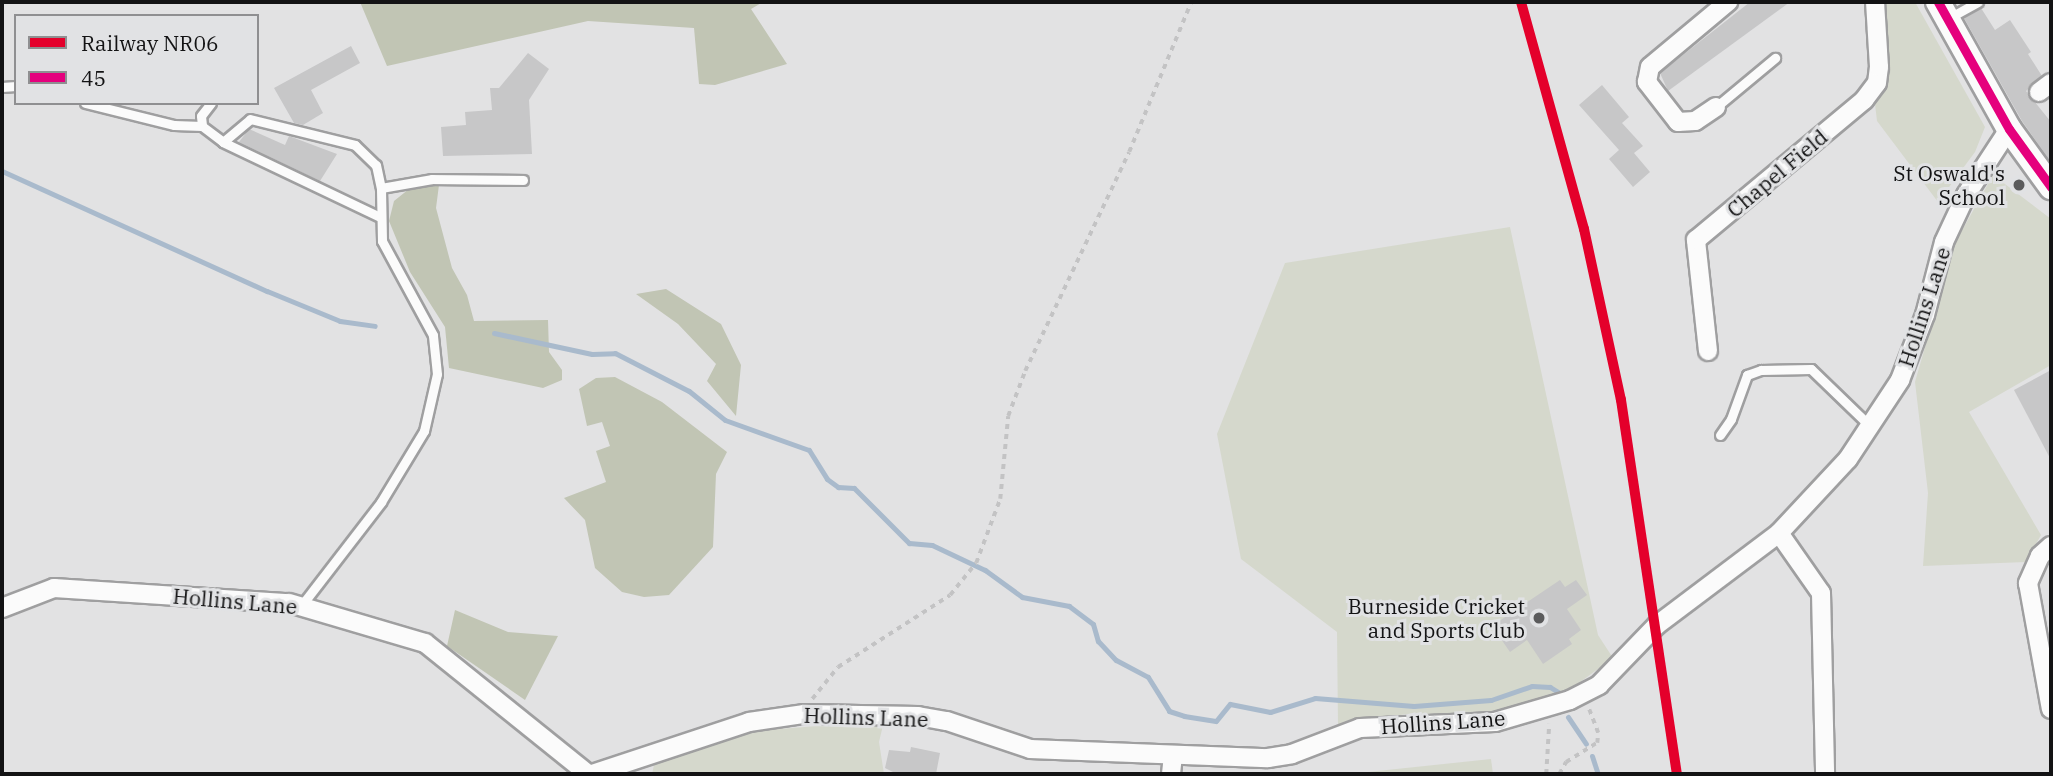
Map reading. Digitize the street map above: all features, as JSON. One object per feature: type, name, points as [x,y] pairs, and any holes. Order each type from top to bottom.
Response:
[{"type":"street","points":[[1716,107],[1695,121],[1678,122],[1647,82],[1650,67],[1728,2]]},
{"type":"street","name":"Chapel Field","points":[[1708,351],[1696,240],[1864,100],[1877,83],[1875,2]]},
{"type":"street","points":[[1943,10],[2009,129],[2051,187]]},
{"type":"street","name":"Hollins Lane","points":[[2,608],[54,588],[301,606],[425,643],[590,774],[728,728],[804,714],[918,716],[947,721],[1030,749],[1172,765],[1292,754],[1360,728],[1495,722],[1582,694],[1622,666],[1657,625],[1779,533],[1848,459],[1914,349],[1944,242],[1966,195],[2009,129]]},
{"type":"street","points":[[1779,533],[1821,593],[1825,774]]},
{"type":"street","points":[[2051,546],[2040,556],[2028,583],[2051,709]]},
{"type":"lane","points":[[1943,10],[1978,2]]},
{"type":"lane","points":[[1716,107],[1776,58]]},
{"type":"lane","points":[[93,105],[174,125],[202,126],[223,142],[380,216]]},
{"type":"lane","points":[[202,126],[201,116],[209,105]]},
{"type":"lane","points":[[223,142],[250,119],[355,145],[376,165],[381,188],[382,241],[433,335],[438,374],[424,431],[381,502],[301,606]]},
{"type":"lane","points":[[381,188],[432,179],[523,180]]},
{"type":"lane","points":[[1720,435],[1747,375],[1760,370],[1811,369],[1870,426]]},
{"type":"path","points":[[804,714],[817,689],[838,667],[918,620],[950,595],[976,563],[1000,499],[1009,416],[1025,371],[1129,152],[1191,2]]},
{"type":"path","points":[[1559,774],[1566,762],[1597,743],[1598,733],[1582,694]]},
{"type":"path","points":[[1546,774],[1550,706]]},
{"type":"shaded area","points":[[1882,2],[1915,2],[1985,127],[1975,152],[1938,202],[1877,121],[1875,104],[1889,69]]},
{"type":"shaded area","points":[[1993,175],[2051,219],[2051,365],[1969,412],[2041,535],[2026,562],[1923,566],[1928,493],[1915,382],[1955,243]]},
{"type":"shaded area","points":[[1510,227],[1598,635],[1613,658],[1572,688],[1539,701],[1474,716],[1407,714],[1338,725],[1337,632],[1241,559],[1217,434],[1285,263]]},
{"type":"shaded area","points":[[884,721],[879,742],[884,774],[652,774],[654,765],[752,731]]},
{"type":"shaded area","points":[[1491,759],[1493,774],[1349,774]]},
{"type":"green space","points":[[360,2],[763,2],[751,9],[787,64],[715,85],[699,84],[694,28],[588,21],[387,66]]},
{"type":"green space","points":[[439,185],[436,208],[452,268],[467,295],[474,321],[548,320],[549,352],[562,370],[562,380],[543,388],[449,368],[445,327],[410,272],[389,221],[394,201],[409,189]]},
{"type":"green space","points":[[666,289],[721,324],[741,365],[736,416],[707,381],[716,364],[678,324],[636,294]]},
{"type":"green space","points":[[615,377],[662,402],[727,452],[716,474],[713,547],[669,595],[644,597],[622,592],[595,568],[585,520],[564,498],[606,482],[596,451],[610,446],[602,422],[587,426],[579,389],[596,378]]},
{"type":"green space","points":[[455,610],[508,632],[558,636],[525,700],[447,646]]},
{"type":"building","points":[[1750,2],[1790,2],[1668,91],[1660,73]]},
{"type":"building","points":[[1981,8],[1995,30],[2010,20],[2031,52],[2028,54],[2042,76],[2026,91],[2051,122],[2051,162],[2022,121],[1964,18]]},
{"type":"building","points":[[351,46],[360,63],[311,90],[323,113],[303,125],[294,123],[274,88]]},
{"type":"building","points":[[528,53],[549,69],[529,100],[532,154],[443,156],[441,127],[466,125],[465,112],[492,110],[490,88],[499,88]]},
{"type":"building","points":[[1602,85],[1629,117],[1622,123],[1643,146],[1634,153],[1650,172],[1633,187],[1609,159],[1619,150],[1579,105]]},
{"type":"building","points":[[249,129],[285,145],[289,136],[337,154],[320,181],[239,142]]},
{"type":"building","points":[[2051,370],[2051,460],[2014,390]]},
{"type":"building","name":"Burneside Cricket and Sports Club","points":[[1560,580],[1565,587],[1576,580],[1587,595],[1567,609],[1581,630],[1569,639],[1572,644],[1543,664],[1527,640],[1510,652],[1492,626]]},
{"type":"building","points":[[911,747],[940,753],[936,774],[897,774],[885,768],[889,750],[910,752]]},
{"type":"waterway","points":[[2,171],[267,291],[340,321],[375,326]]},
{"type":"waterway","points":[[494,333],[592,354],[615,353],[689,391],[725,420],[809,450],[827,479],[838,487],[854,488],[909,543],[932,545],[985,570],[1022,597],[1069,606],[1093,624],[1098,641],[1116,660],[1148,677],[1169,711],[1216,721],[1230,704],[1270,712],[1315,698],[1414,706],[1491,700],[1532,686],[1550,687],[1561,694]]},
{"type":"waterway","points":[[1568,717],[1586,744]]},
{"type":"waterway","points":[[1592,756],[1598,774]]},
{"type":"rail line","name":"NR06","points":[[1521,2],[1584,229],[1621,400],[1677,774]]},
{"type":"transit line","name":"45","points":[[1938,2],[2009,129],[2051,187]]},
{"type":"place","name":"St Oswald's School","points":[[2019,185]]},
{"type":"place","name":"Burneside Cricket and Sports Club","points":[[1539,618]]}]
